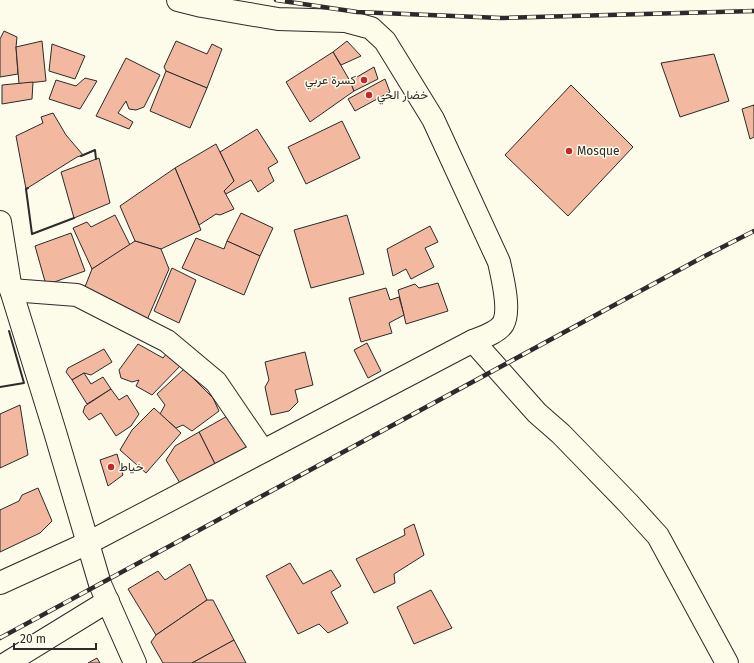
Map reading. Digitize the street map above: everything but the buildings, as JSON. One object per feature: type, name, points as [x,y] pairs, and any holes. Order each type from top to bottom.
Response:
[{"type":"street","points":[[0,583],[88,543],[473,341],[493,332],[503,324],[506,313],[504,287],[499,262],[433,119],[385,41],[371,28],[358,23],[345,21],[278,19],[202,6],[178,0]]},
{"type":"street","points":[[0,222],[11,290],[100,584],[122,637],[135,663]]},
{"type":"street","points":[[11,290],[77,295],[167,341],[216,382],[263,451]]},
{"type":"street","points":[[473,341],[537,413],[562,434],[658,536],[727,663]]},
{"type":"street","points":[[7,663],[108,601]]},
{"type":"railway","points":[[276,0],[357,12],[501,18],[754,11]]},
{"type":"railway","points":[[0,638],[703,257],[754,231]]},
{"type":"wall","points":[[81,156],[95,150],[96,159]]},
{"type":"wall","points":[[28,188],[26,189],[32,234],[74,218]]},
{"type":"wall","points":[[0,387],[24,383],[9,331]]},
{"type":"place","name":"كسرة عربي","points":[[364,80]]},
{"type":"place","name":"خضار الحي","points":[[369,95]]},
{"type":"place","name":"Mosque","points":[[569,151]]},
{"type":"place","name":"خياط","points":[[111,467]]}]
